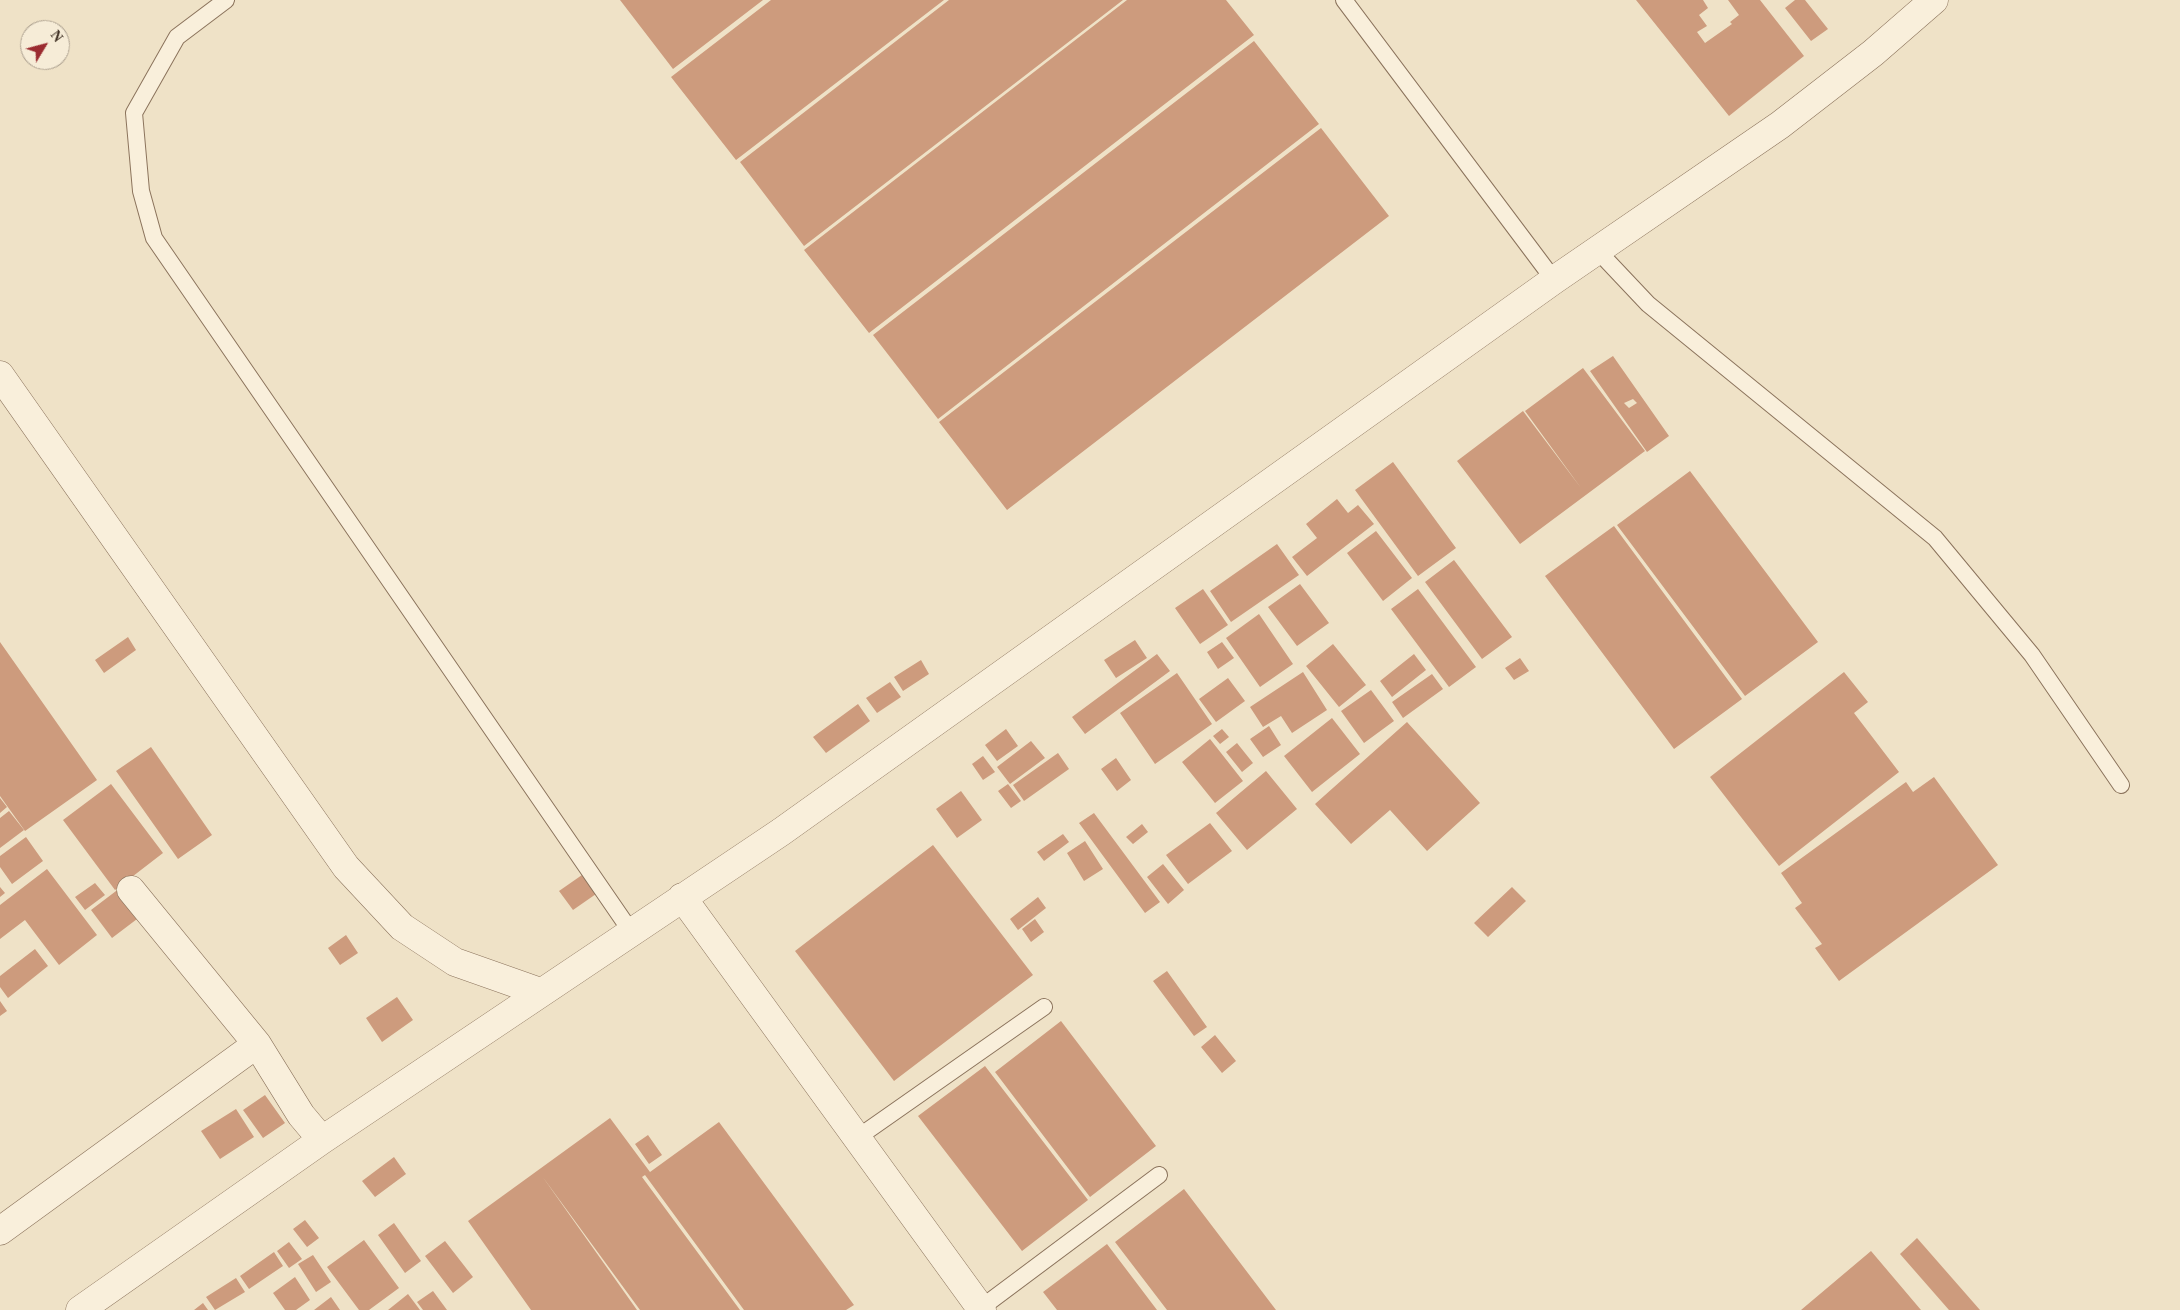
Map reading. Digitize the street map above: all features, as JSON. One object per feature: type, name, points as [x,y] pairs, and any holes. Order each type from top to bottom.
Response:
[{"type":"street","points":[[88,1308],[322,1140],[780,832],[1554,280],[1780,126],[1873,53],[1934,0]]},
{"type":"street","points":[[0,375],[346,867],[402,927],[455,962],[540,992]]},
{"type":"street","points":[[131,890],[257,1044],[301,1115],[322,1140]]},
{"type":"street","points":[[682,897],[982,1309]]},
{"type":"street","points":[[0,1231],[257,1044]]},
{"type":"lane","points":[[226,0],[177,37],[134,113],[141,191],[154,238],[632,933]]},
{"type":"lane","points":[[1344,0],[1554,280]]},
{"type":"lane","points":[[1597,250],[1648,304],[1935,538],[2032,655],[2121,784]]},
{"type":"lane","points":[[857,1138],[1044,1007]]},
{"type":"lane","points":[[982,1309],[1159,1176]]},
{"type":"building","points":[[620,0],[763,0],[673,69]]},
{"type":"building","points":[[771,0],[944,0],[736,160],[671,77]]},
{"type":"building","points":[[949,0],[1123,0],[804,246],[740,162]]},
{"type":"building","points":[[1127,0],[1226,0],[1254,35],[869,333],[804,250]]},
{"type":"building","points":[[1636,0],[1703,0],[1708,8],[1699,15],[1707,26],[1697,32],[1705,43],[1732,24],[1730,22],[1739,15],[1728,0],[1760,0],[1804,56],[1729,116]]},
{"type":"building","points":[[1795,0],[1805,0],[1828,29],[1811,41],[1785,8]]},
{"type":"building","points":[[1254,41],[1319,124],[938,419],[873,335]]},
{"type":"building","points":[[1321,128],[1389,216],[1007,510],[939,422]]},
{"type":"building","points":[[1613,356],[1669,436],[1647,452],[1590,371]],"holes":[[[1633,399],[1637,403],[1629,408],[1624,403]]]},
{"type":"building","points":[[1583,368],[1645,451],[1520,544],[1457,461],[1523,411],[1581,488],[1525,411]]},
{"type":"building","points":[[1393,462],[1456,548],[1418,576],[1355,490]]},
{"type":"building","points":[[1690,471],[1818,642],[1745,696],[1617,525]]},
{"type":"building","points":[[1337,499],[1348,513],[1358,505],[1374,524],[1307,576],[1292,557],[1317,538],[1306,524]]},
{"type":"building","points":[[1614,526],[1742,699],[1674,749],[1545,576]]},
{"type":"building","points":[[1376,531],[1412,578],[1383,601],[1347,553]]},
{"type":"building","points":[[1277,544],[1299,575],[1231,622],[1210,591]]},
{"type":"building","points":[[1454,560],[1512,637],[1482,659],[1425,582]]},
{"type":"building","points":[[1300,584],[1329,623],[1297,646],[1268,607]]},
{"type":"building","points":[[1203,589],[1228,625],[1200,644],[1175,608]]},
{"type":"building","points":[[1418,589],[1476,667],[1449,687],[1391,609]]},
{"type":"building","points":[[1259,614],[1293,664],[1260,687],[1226,638]]},
{"type":"building","points":[[128,637],[136,650],[104,673],[95,660]]},
{"type":"building","points":[[1135,640],[1147,658],[1116,678],[1104,660]]},
{"type":"building","points":[[0,642],[97,780],[25,831],[0,796]]},
{"type":"building","points":[[1222,642],[1234,658],[1218,669],[1207,652]]},
{"type":"building","points":[[1333,644],[1366,685],[1339,707],[1306,666]]},
{"type":"building","points":[[1157,654],[1170,671],[1085,734],[1072,717]]},
{"type":"building","points":[[1414,654],[1426,670],[1392,697],[1380,681]]},
{"type":"building","points":[[1520,658],[1529,671],[1514,680],[1505,668]]},
{"type":"building","points":[[921,660],[929,674],[903,691],[894,677]]},
{"type":"building","points":[[1303,672],[1327,710],[1292,733],[1281,716],[1263,727],[1250,707]]},
{"type":"building","points":[[1844,672],[1868,702],[1854,713],[1899,772],[1779,866],[1710,777]]},
{"type":"building","points":[[1177,673],[1212,724],[1155,764],[1120,713]]},
{"type":"building","points":[[1432,674],[1443,689],[1403,718],[1392,702]]},
{"type":"building","points":[[1228,678],[1245,701],[1216,722],[1199,699]]},
{"type":"building","points":[[890,682],[901,697],[877,713],[866,698]]},
{"type":"building","points":[[1371,690],[1394,721],[1364,743],[1341,711]]},
{"type":"building","points":[[858,704],[870,721],[826,753],[813,737]]},
{"type":"building","points":[[1332,718],[1360,754],[1312,792],[1284,756]]},
{"type":"building","points":[[1407,722],[1480,803],[1427,851],[1390,810],[1351,844],[1315,804]]},
{"type":"building","points":[[1269,726],[1281,745],[1263,757],[1250,739]]},
{"type":"building","points":[[1006,729],[1018,746],[997,761],[985,745]]},
{"type":"building","points":[[1222,729],[1229,737],[1220,744],[1213,736]]},
{"type":"building","points":[[1210,739],[1243,781],[1215,803],[1182,762]]},
{"type":"building","points":[[1031,741],[1045,758],[1010,784],[997,767]]},
{"type":"building","points":[[1237,743],[1253,763],[1242,772],[1226,752]]},
{"type":"building","points":[[151,747],[212,835],[178,859],[116,771]]},
{"type":"building","points":[[1058,753],[1069,769],[1024,801],[1013,785]]},
{"type":"building","points":[[983,756],[995,772],[983,780],[972,764]]},
{"type":"building","points":[[1116,758],[1131,780],[1117,791],[1101,769]]},
{"type":"building","points":[[1266,771],[1297,809],[1247,850],[1216,813]]},
{"type":"building","points":[[1934,777],[1998,865],[1839,981],[1815,948],[1822,944],[1795,908],[1802,903],[1781,873],[1906,782],[1913,792]]},
{"type":"building","points":[[111,784],[163,853],[115,890],[63,820]]},
{"type":"building","points":[[1008,784],[1021,801],[1011,808],[998,791]]},
{"type":"building","points":[[961,791],[982,820],[957,838],[936,809]]},
{"type":"building","points":[[0,798],[7,807],[0,813]]},
{"type":"building","points":[[9,811],[24,830],[0,848],[0,818]]},
{"type":"building","points":[[1094,813],[1160,902],[1145,913],[1079,823]]},
{"type":"building","points":[[1210,823],[1232,851],[1188,884],[1166,855]]},
{"type":"building","points":[[1142,824],[1148,832],[1133,844],[1126,837]]},
{"type":"building","points":[[1063,834],[1069,842],[1044,861],[1037,852]]},
{"type":"building","points":[[26,837],[43,861],[12,884],[0,867],[0,856]]},
{"type":"building","points":[[1085,841],[1103,869],[1084,881],[1067,853]]},
{"type":"building","points":[[933,845],[1033,975],[894,1081],[795,951]]},
{"type":"building","points":[[1163,864],[1184,890],[1168,904],[1147,877]]},
{"type":"building","points":[[47,869],[97,935],[59,965],[25,920],[0,939],[0,905]]},
{"type":"building","points":[[582,875],[596,894],[573,910],[559,891]]},
{"type":"building","points":[[95,883],[105,895],[85,910],[75,897]]},
{"type":"building","points":[[0,887],[5,893],[0,897]]},
{"type":"building","points":[[1512,887],[1526,901],[1488,937],[1474,923]]},
{"type":"building","points":[[120,888],[141,916],[112,938],[91,910]]},
{"type":"building","points":[[1038,897],[1046,908],[1018,930],[1010,919]]},
{"type":"building","points":[[1035,919],[1044,932],[1031,942],[1022,929]]},
{"type":"building","points":[[346,935],[358,953],[340,965],[328,948]]},
{"type":"building","points":[[35,949],[48,966],[8,998],[0,987],[0,976]]},
{"type":"building","points":[[1167,971],[1207,1027],[1194,1036],[1153,981]]},
{"type":"building","points":[[397,997],[413,1020],[382,1042],[366,1018]]},
{"type":"building","points":[[0,1001],[7,1011],[0,1016]]},
{"type":"building","points":[[1061,1021],[1156,1146],[1090,1197],[995,1072]]},
{"type":"building","points":[[1215,1035],[1236,1061],[1222,1073],[1201,1047]]},
{"type":"building","points":[[985,1066],[1088,1200],[1022,1251],[918,1116]]},
{"type":"building","points":[[265,1095],[285,1123],[263,1138],[243,1110]]},
{"type":"building","points":[[236,1109],[254,1137],[220,1159],[201,1131]]},
{"type":"building","points":[[610,1118],[650,1172],[719,1122],[854,1305],[846,1310],[744,1310],[645,1175],[642,1177],[740,1310],[640,1310],[542,1176],[637,1310],[531,1310],[468,1221]]},
{"type":"building","points":[[648,1135],[662,1155],[649,1164],[635,1144]]},
{"type":"building","points":[[394,1157],[406,1174],[375,1197],[362,1181]]},
{"type":"building","points":[[1184,1189],[1276,1310],[1167,1310],[1115,1242]]},
{"type":"building","points":[[305,1220],[319,1238],[307,1247],[293,1229]]},
{"type":"building","points":[[394,1223],[421,1261],[405,1273],[378,1235]]},
{"type":"building","points":[[1917,1238],[1980,1310],[1949,1310],[1900,1254]]},
{"type":"building","points":[[364,1240],[399,1288],[369,1310],[359,1310],[327,1267]]},
{"type":"building","points":[[445,1241],[473,1277],[453,1293],[425,1256]]},
{"type":"building","points":[[289,1242],[302,1259],[289,1268],[277,1251]]},
{"type":"building","points":[[1107,1244],[1157,1310],[1057,1310],[1043,1292]]},
{"type":"building","points":[[1871,1251],[1921,1310],[1801,1310]]},
{"type":"building","points":[[274,1252],[283,1266],[249,1289],[240,1276]]},
{"type":"building","points":[[313,1255],[331,1282],[316,1292],[298,1264]]},
{"type":"building","points":[[295,1277],[310,1300],[296,1310],[285,1310],[273,1293]]},
{"type":"building","points":[[236,1278],[245,1292],[215,1310],[206,1297]]},
{"type":"building","points":[[433,1291],[447,1310],[423,1310],[417,1302]]},
{"type":"building","points":[[408,1294],[420,1310],[388,1310]]},
{"type":"building","points":[[331,1297],[340,1310],[314,1310]]},
{"type":"building","points":[[203,1303],[208,1310],[194,1310]]}]
